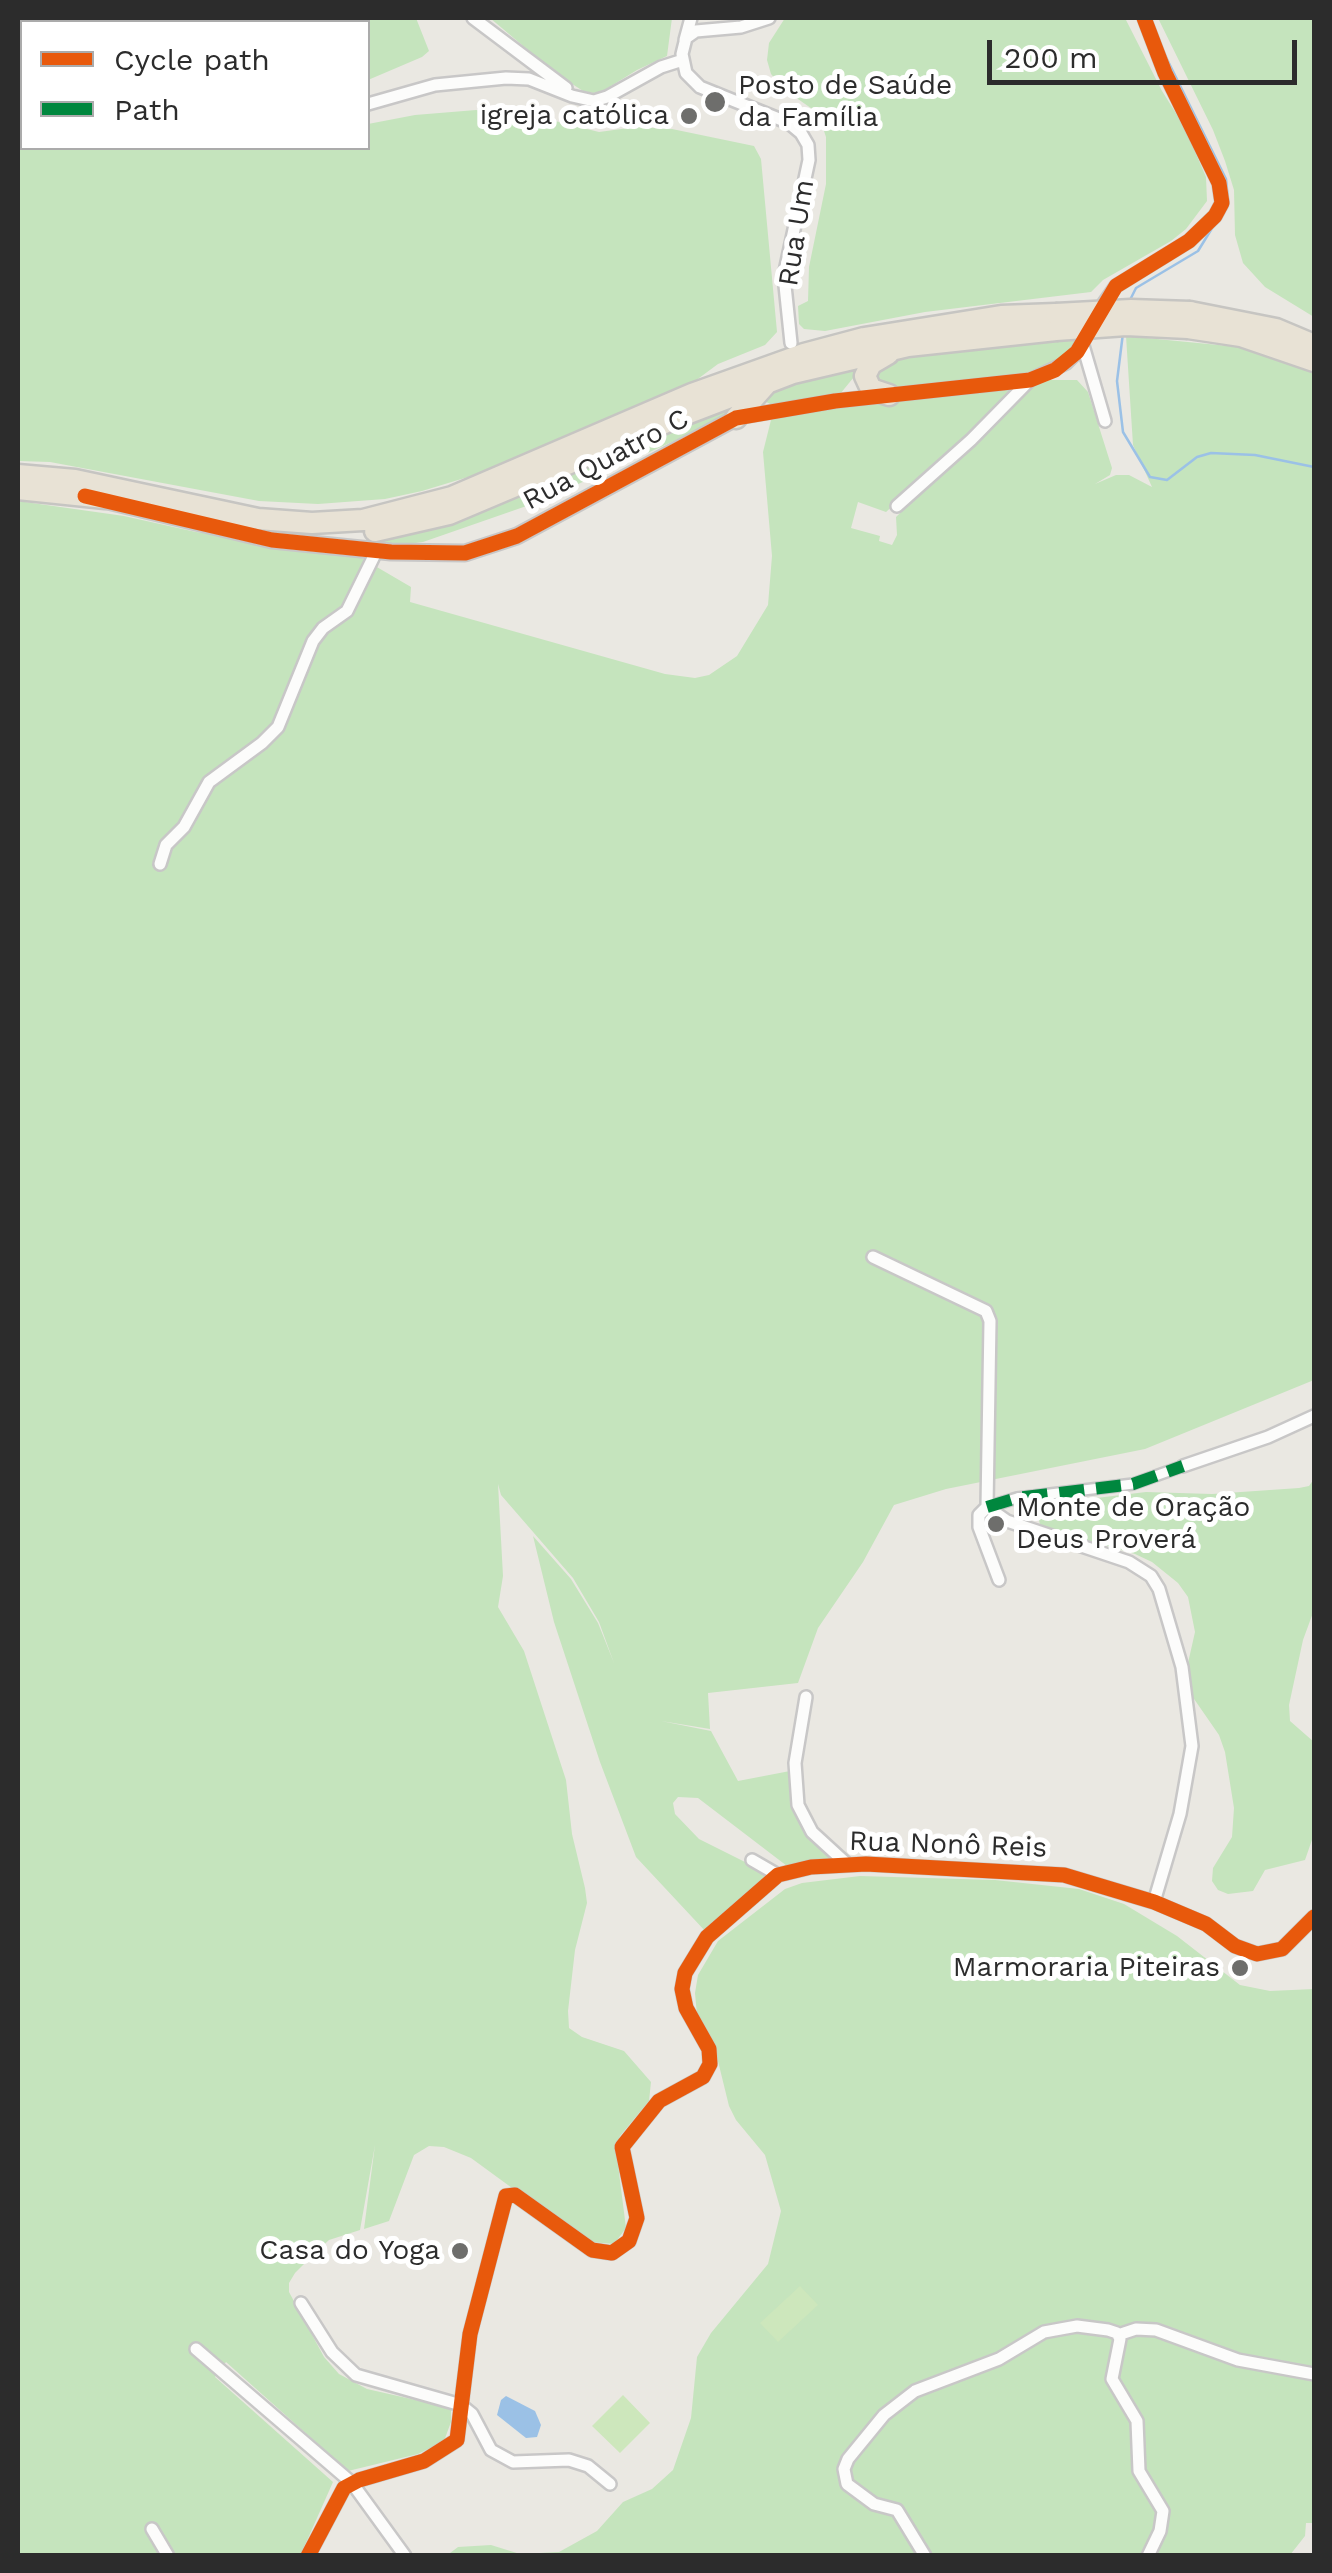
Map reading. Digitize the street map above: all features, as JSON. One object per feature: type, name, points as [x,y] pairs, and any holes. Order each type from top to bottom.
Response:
[{"type":"highway","points":[[18,475],[76,480],[258,519],[312,524],[363,520],[452,498],[708,388],[834,346],[1001,316],[1126,325],[1189,320],[1276,329],[1314,345]]},
{"type":"highway","points":[[1189,320],[1314,361]]},
{"type":"highway","points":[[18,489],[85,496],[286,535],[313,537],[377,531],[423,522],[464,508],[771,380],[908,346],[1056,322]]},
{"type":"highway","points":[[708,388],[790,343],[834,346]]},
{"type":"highway","points":[[889,395],[871,389],[865,380],[866,372],[878,358],[908,346]]},
{"type":"highway","points":[[728,422],[771,380]]},
{"type":"street","points":[[472,18],[582,99]]},
{"type":"street","points":[[370,103],[435,84],[506,78],[529,79],[582,99],[602,99],[661,66],[683,60],[691,18]]},
{"type":"street","points":[[685,40],[696,31],[741,28],[769,18]]},
{"type":"street","name":"Rua Quatro C","points":[[85,496],[272,540],[405,553],[465,553],[517,536],[728,422],[889,395],[1030,380],[1066,364],[1111,293],[1131,275],[1189,241],[1215,216],[1222,203],[1219,183],[1165,73],[1144,18]]},
{"type":"street","name":"Rua Um","points":[[683,60],[689,78],[700,87],[793,126],[804,136],[809,150],[784,276],[790,343]]},
{"type":"street","points":[[1082,342],[1105,422]]},
{"type":"street","points":[[897,506],[1030,380]]},
{"type":"street","points":[[160,864],[166,845],[184,828],[208,782],[278,727],[313,641],[323,628],[347,612],[375,554]]},
{"type":"street","points":[[874,1257],[986,1311],[990,1321],[988,1507]]},
{"type":"street","points":[[1000,1580],[979,1526],[979,1515],[988,1507],[1017,1498],[1133,1484],[1226,1454],[1314,1416]]},
{"type":"street","points":[[988,1507],[1007,1521],[1129,1562],[1151,1576],[1159,1589],[1182,1667],[1192,1746],[1180,1814],[1154,1902]]},
{"type":"street","points":[[806,1696],[795,1763],[798,1805],[812,1832],[848,1865]]},
{"type":"street","points":[[752,1860],[778,1876]]},
{"type":"street","name":"Rua Nonô Reis","points":[[461,2405],[470,2334],[504,2199],[513,2194],[592,2250],[612,2253],[629,2242],[636,2218],[622,2147],[659,2101],[704,2077],[710,2064],[709,2050],[686,2008],[682,1984],[685,1973],[707,1936],[778,1876],[811,1867],[848,1865],[1054,1874],[1154,1902],[1206,1924],[1235,1946],[1257,1954],[1282,1949],[1314,1916]]},
{"type":"street","points":[[301,2303],[332,2352],[356,2374],[461,2405],[472,2414],[491,2450],[513,2462],[568,2460],[588,2466],[610,2484]]},
{"type":"street","points":[[925,2556],[897,2510],[864,2498],[844,2477],[848,2459],[884,2415],[915,2391],[999,2359],[1044,2332],[1077,2326],[1118,2335],[1136,2329],[1156,2330],[1238,2360],[1314,2374]]},
{"type":"street","points":[[1118,2335],[1121,2345],[1112,2379],[1137,2421],[1138,2471],[1163,2511],[1160,2531],[1148,2556]]},
{"type":"street","points":[[196,2349],[352,2483],[405,2556]]},
{"type":"street","points":[[308,2556],[339,2494],[352,2483],[424,2461],[448,2448],[459,2432],[461,2405]]},
{"type":"street","points":[[152,2528],[168,2556]]},
{"type":"green space","points":[[18,18],[202,20],[20,20],[20,150],[370,150],[370,124],[476,110],[551,120],[599,132],[636,127],[672,129],[754,146],[761,159],[777,332],[765,345],[718,364],[691,384],[491,470],[385,499],[318,504],[259,501],[50,462],[18,461]]},
{"type":"green space","points":[[416,18],[429,51],[370,79],[370,20],[241,20]]},
{"type":"green space","points":[[490,18],[672,18],[667,56],[593,93],[554,72]]},
{"type":"green space","points":[[785,18],[1125,18],[1184,126],[1206,177],[1207,201],[1186,229],[1171,241],[1103,280],[1091,292],[925,312],[825,331],[804,329],[799,324],[798,306],[808,301],[809,267],[826,184],[826,137],[818,113],[785,90],[771,74],[767,60],[769,43]]},
{"type":"green space","points":[[1158,18],[1314,18],[1314,317],[1265,287],[1243,263],[1235,235],[1234,190],[1225,161]]},
{"type":"green space","points":[[1081,331],[1060,360],[1034,372],[887,388],[881,387],[876,377],[876,370],[885,362]]},
{"type":"green space","points":[[1126,336],[1239,347],[1290,358],[1314,369],[1314,1380],[1145,1449],[946,1489],[894,1505],[863,1562],[818,1628],[798,1683],[708,1693],[710,1729],[661,1721],[711,1731],[738,1781],[790,1771],[794,1802],[839,1861],[787,1866],[698,1798],[678,1797],[673,1803],[675,1814],[699,1839],[773,1876],[706,1932],[636,1857],[554,1622],[533,1536],[571,1579],[598,1623],[614,1663],[599,1622],[573,1578],[501,1495],[498,1484],[503,1576],[498,1607],[524,1651],[566,1780],[572,1834],[587,1903],[575,1950],[569,2028],[582,2037],[624,2051],[651,2082],[649,2101],[620,2136],[616,2149],[626,2228],[614,2244],[591,2242],[471,2158],[444,2147],[429,2146],[414,2155],[389,2221],[364,2229],[375,2145],[360,2230],[329,2240],[295,2273],[289,2292],[324,2357],[339,2374],[367,2389],[451,2408],[444,2441],[418,2454],[348,2471],[226,2362],[215,2377],[333,2482],[301,2554],[18,2556],[18,501],[358,556],[411,587],[410,602],[665,674],[695,678],[709,675],[737,656],[768,605],[772,556],[763,452],[771,420],[814,410],[1014,388],[886,512],[858,502],[851,528],[880,536],[879,541],[892,545],[897,535],[896,517],[1032,387],[1050,380],[1077,380],[1088,392],[1112,468],[1110,475],[1095,484],[1116,475],[1129,475],[1152,487],[1133,445]]},
{"type":"green space","points":[[863,366],[840,394],[775,406],[766,402],[774,387]]},
{"type":"green space","points":[[753,391],[721,420],[538,502],[423,542],[400,545],[377,541]]},
{"type":"green space","points":[[1314,1479],[1314,1610],[1303,1640],[1289,1705],[1290,1721],[1314,1742],[1314,1834],[1305,1860],[1265,1870],[1253,1891],[1228,1894],[1218,1890],[1212,1881],[1213,1868],[1232,1837],[1234,1808],[1219,1735],[1192,1696],[1188,1663],[1195,1632],[1188,1597],[1178,1583],[1152,1562],[1051,1530],[1040,1525],[1037,1510],[1055,1503],[1146,1492],[1212,1494],[1299,1488],[1309,1486]]},
{"type":"green space","points":[[860,1876],[995,1880],[1079,1889],[1124,1904],[1177,1936],[1240,1985],[1270,1991],[1314,1989],[1314,2523],[1306,2523],[1305,2536],[1290,2555],[446,2556],[458,2547],[491,2545],[520,2554],[559,2552],[597,2531],[623,2502],[652,2489],[673,2470],[691,2418],[697,2357],[711,2333],[768,2264],[781,2211],[765,2155],[729,2106],[716,2053],[697,2015],[698,1975],[718,1941],[785,1889],[802,1883]]},
{"type":"green space","points":[[800,2286],[818,2305],[778,2342],[760,2323]]},
{"type":"green space","points":[[623,2395],[650,2423],[620,2453],[592,2426]]},
{"type":"water","points":[[506,2396],[535,2411],[541,2425],[537,2437],[526,2438],[497,2415]]},
{"type":"waterway","points":[[1162,49],[1226,179],[1228,200]]},
{"type":"waterway","points":[[1130,300],[1136,288],[1198,251],[1214,225]]},
{"type":"waterway","points":[[1123,333],[1117,381],[1123,432],[1150,477],[1167,480],[1197,457],[1211,453],[1255,455],[1314,467]]},
{"type":"marked path","points":[[987,1507],[1017,1498],[1133,1484],[1183,1466]]},
{"type":"cycle path","points":[[85,496],[272,540],[391,552],[465,553],[517,536],[736,418],[835,401],[1030,380],[1055,370],[1077,352],[1116,286],[1189,241],[1215,216],[1222,203],[1219,183],[1165,73],[1144,18]]},
{"type":"cycle path","points":[[308,2556],[344,2488],[424,2461],[457,2440],[470,2334],[506,2196],[515,2195],[592,2250],[612,2253],[629,2241],[637,2218],[622,2147],[659,2101],[703,2077],[710,2064],[709,2049],[686,2008],[682,1989],[685,1973],[707,1937],[778,1875],[811,1867],[866,1864],[1064,1875],[1154,1902],[1206,1924],[1235,1946],[1257,1954],[1282,1949],[1314,1917]]},
{"type":"place","name":"Posto de Saúde da Família","points":[[715,102]]},
{"type":"place","name":"igreja católica","points":[[689,116]]},
{"type":"place","name":"Monte de Oração Deus Proverá","points":[[996,1524]]},
{"type":"place","name":"Marmoraria Piteiras","points":[[1240,1968]]},
{"type":"place","name":"Casa do Yoga","points":[[460,2251]]}]
